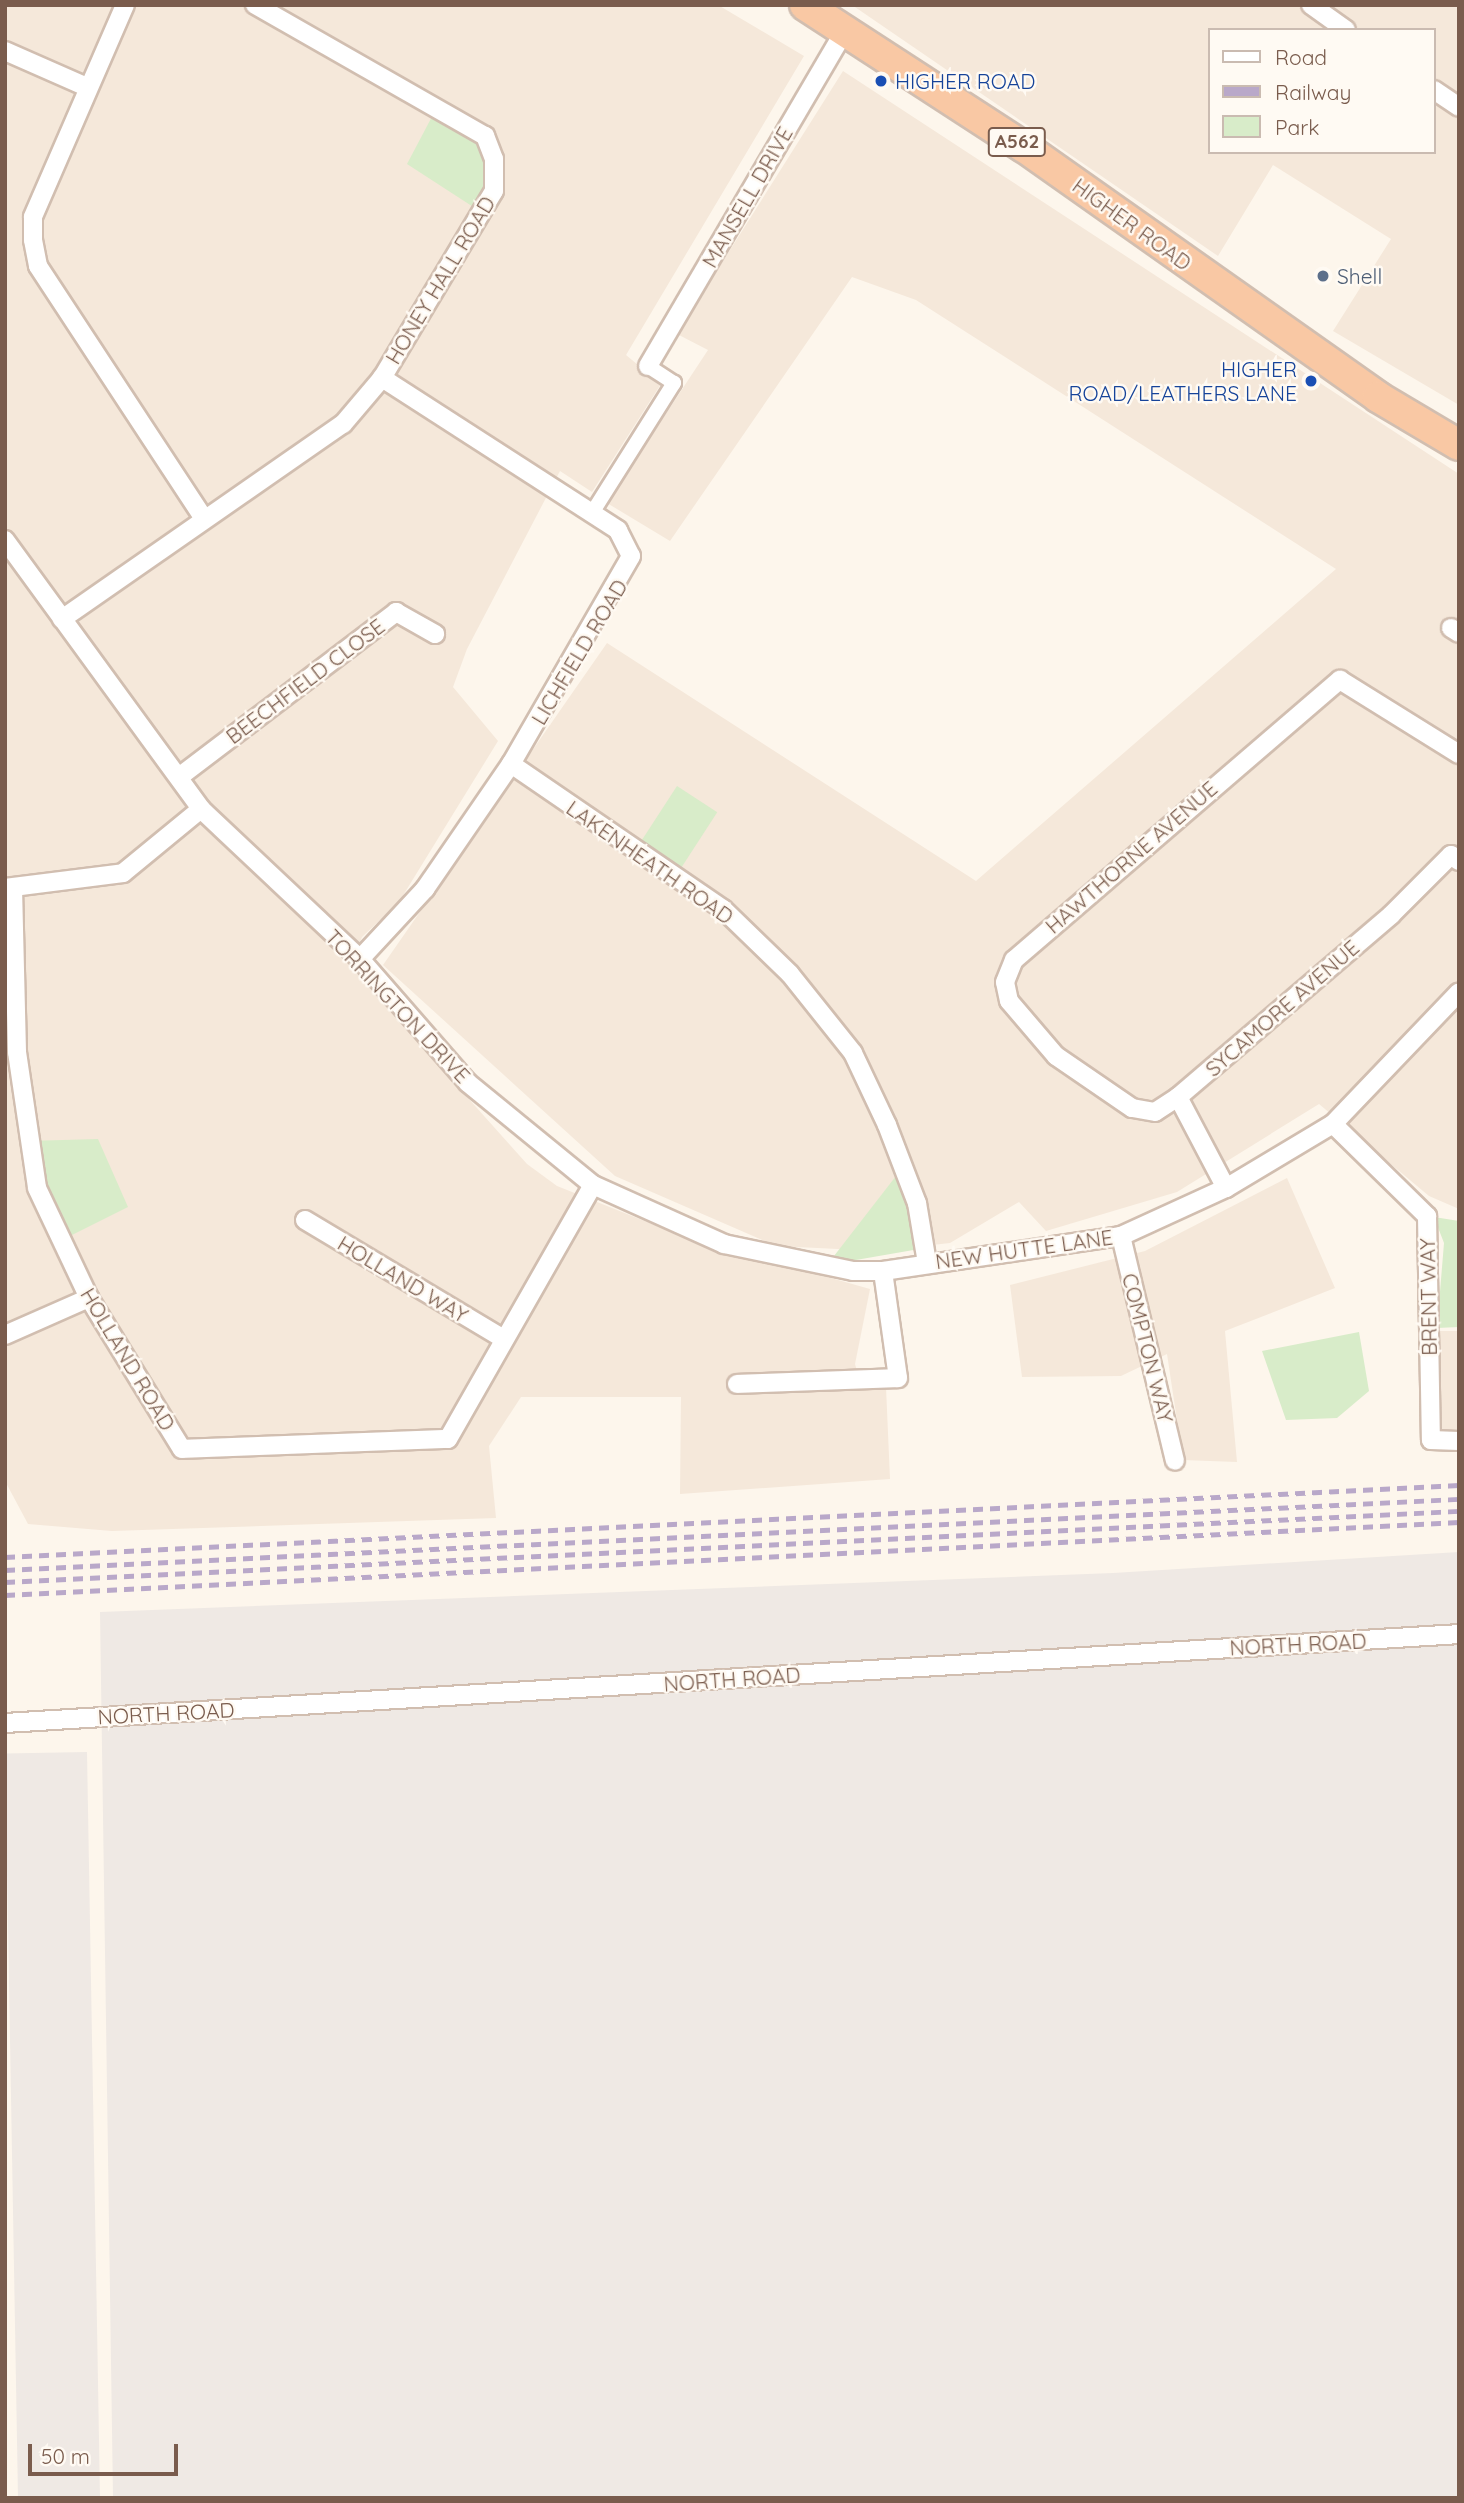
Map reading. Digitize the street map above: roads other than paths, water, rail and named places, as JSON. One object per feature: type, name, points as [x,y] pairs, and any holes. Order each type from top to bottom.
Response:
[{"type":"highway","name":"HIGHER ROAD","points":[[805,5],[846,28],[1378,397],[1459,445]]},
{"type":"street","points":[[125,5],[33,216],[38,266],[204,519]]},
{"type":"street","name":"HONEY HALL ROAD","points":[[62,619],[343,424],[382,378],[494,191],[494,159],[485,136],[255,5]]},
{"type":"street","points":[[1311,5],[1343,28]]},
{"type":"street","name":"MANSELL DRIVE","points":[[648,366],[846,28]]},
{"type":"street","points":[[5,51],[87,87]]},
{"type":"street","points":[[1436,91],[1459,107]]},
{"type":"street","points":[[592,513],[674,383],[648,366]]},
{"type":"street","name":"LICHFIELD ROAD","points":[[360,959],[425,889],[511,764],[627,572],[626,538],[592,513],[382,378]]},
{"type":"street","name":"TORRINGTON DRIVE","points":[[5,540],[201,809],[360,959],[468,1083],[593,1185],[724,1244],[853,1271],[883,1271]]},
{"type":"street","name":"BEECHFIELD CLOSE","points":[[179,777],[396,612],[435,634]]},
{"type":"street","name":"HAWTHORNE AVENUE","points":[[1178,1097],[1155,1112],[1132,1108],[1056,1056],[1009,1001],[1005,982],[1014,960],[1340,680],[1459,754]]},
{"type":"street","name":"LAKENHEATH ROAD","points":[[511,764],[723,909],[790,974],[852,1053],[887,1125],[916,1203],[927,1263]]},
{"type":"street","points":[[9,888],[123,873],[201,809]]},
{"type":"street","name":"SYCAMORE AVENUE","points":[[1178,1097],[1391,915],[1456,853]]},
{"type":"street","name":"HOLLAND ROAD","points":[[9,888],[11,1053],[37,1188],[89,1298],[182,1449],[448,1439],[502,1338],[593,1185]]},
{"type":"street","name":"NEW HUTTE LANE","points":[[883,1271],[1121,1236],[1226,1188],[1333,1124],[1459,992]]},
{"type":"street","points":[[1178,1097],[1226,1188]]},
{"type":"street","name":"BRENT WAY","points":[[1333,1124],[1427,1216],[1431,1440],[1459,1441]]},
{"type":"street","name":"HOLLAND WAY","points":[[305,1220],[502,1338]]},
{"type":"street","name":"COMPTON WAY","points":[[1121,1236],[1175,1461]]},
{"type":"street","points":[[737,1384],[898,1378],[883,1271]]},
{"type":"street","points":[[5,1335],[89,1298]]},
{"type":"street","name":"NORTH ROAD","points":[[5,1723],[1459,1634]]},
{"type":"railway","points":[[5,1557],[1459,1485]]},
{"type":"railway","points":[[5,1570],[1459,1499]]},
{"type":"railway","points":[[5,1582],[1459,1511]]},
{"type":"railway","points":[[5,1595],[1459,1522]]},
{"type":"place","name":"HIGHER ROAD","points":[[881,81]]},
{"type":"place","name":"Shell","points":[[1323,276]]},
{"type":"place","name":"HIGHER ROAD/LEATHERS LANE","points":[[1311,381]]}]
